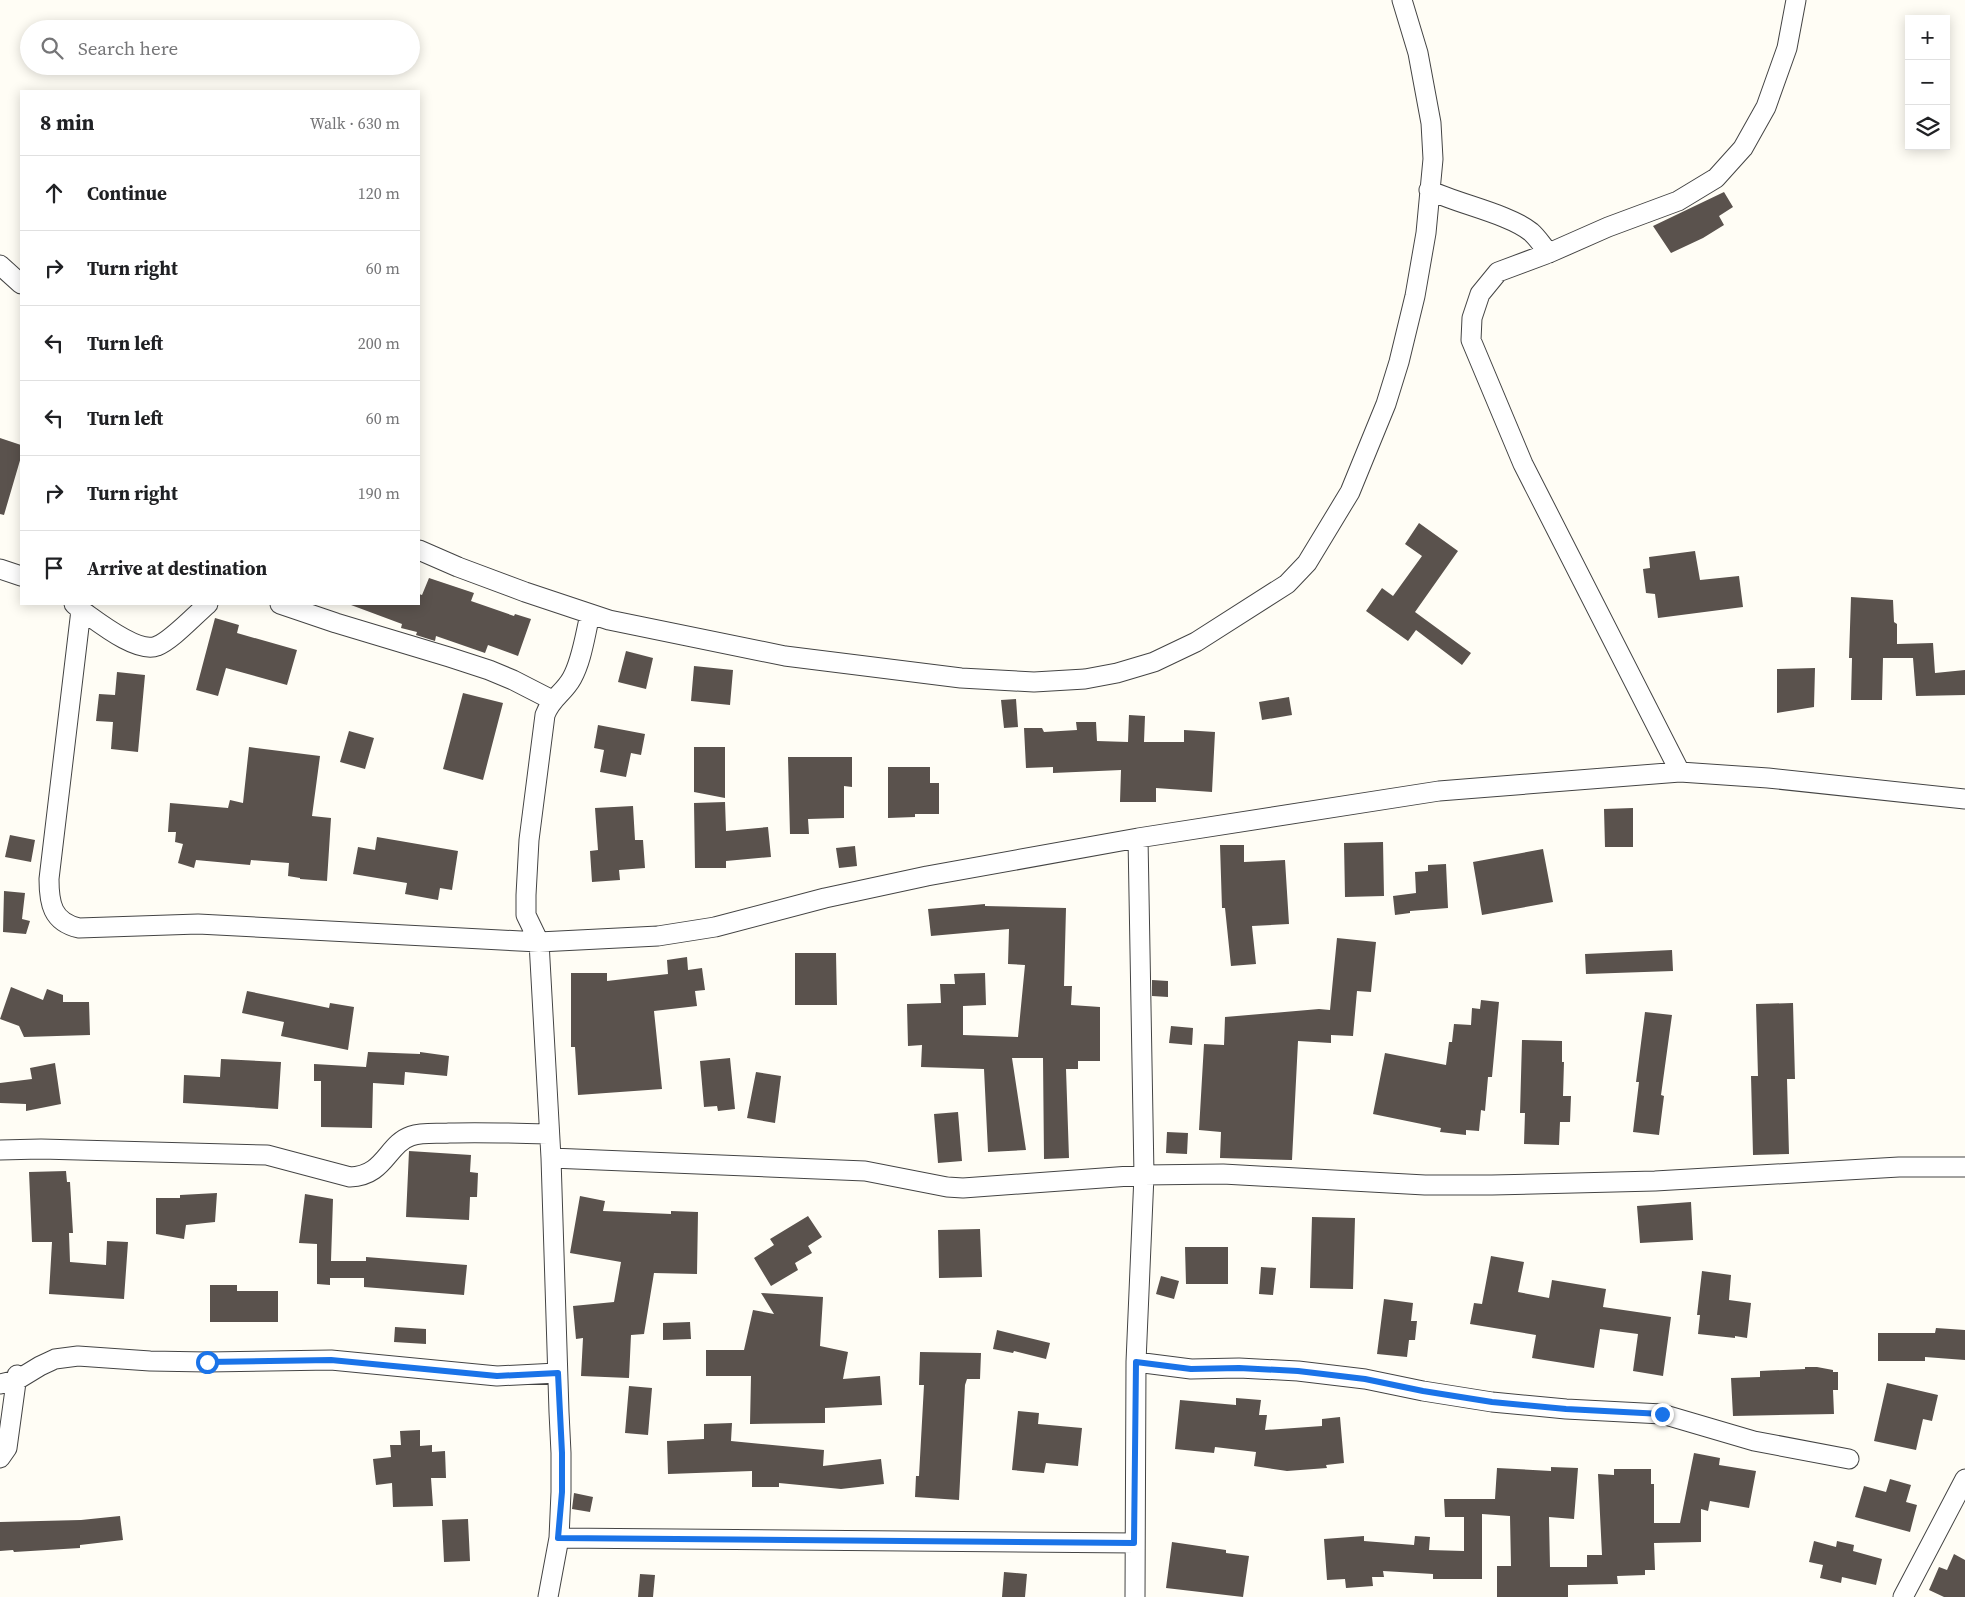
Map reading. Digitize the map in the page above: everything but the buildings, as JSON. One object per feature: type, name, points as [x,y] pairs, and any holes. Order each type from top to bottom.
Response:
[{"type":"street","points":[[420,550],[458,567],[590,615],[785,656],[961,678],[1008,682],[1060,682],[1117,673],[1154,662],[1196,642],[1287,584],[1307,562],[1350,492],[1386,404],[1415,296],[1426,232],[1433,160],[1432,123],[1418,53],[1402,0]]},
{"type":"street","points":[[1680,772],[1523,464],[1471,340],[1472,318],[1480,294],[1498,272],[1549,254],[1608,227],[1678,201],[1716,178],[1743,148],[1766,107],[1787,48],[1796,0]]},
{"type":"street","points":[[1430,190],[1449,200],[1513,223],[1531,232],[1549,254]]},
{"type":"street","points":[[0,265],[20,283]]},
{"type":"street","points":[[0,569],[20,576]]},
{"type":"street","points":[[207,605],[164,642],[152,648],[143,647],[124,639],[77,607],[49,868],[52,905],[62,922],[79,928],[198,924],[540,942],[658,936],[715,927],[825,898],[927,876],[1138,838],[1439,791],[1680,772],[1768,778],[1965,800]]},
{"type":"street","points":[[283,605],[481,668],[513,680],[552,700]]},
{"type":"street","points":[[548,1597],[558,1538],[562,1492],[562,1453],[551,1158],[540,942],[526,915],[528,849],[544,722],[552,700],[567,686],[575,672],[590,615]]},
{"type":"street","points":[[1135,1597],[1136,1362],[1144,1175],[1138,838]]},
{"type":"street","points":[[0,1150],[41,1149],[267,1155],[350,1178],[367,1174],[382,1163],[402,1141],[422,1134],[488,1132],[549,1134]]},
{"type":"street","points":[[551,1158],[865,1171],[947,1187],[963,1188],[1144,1175],[1223,1174],[1425,1185],[1492,1185],[1655,1181],[1899,1167],[1965,1167]]},
{"type":"street","points":[[0,1458],[7,1448],[11,1380],[55,1359],[78,1356],[197,1362],[331,1360],[497,1376],[558,1373]]},
{"type":"street","points":[[1136,1362],[1191,1369],[1239,1368],[1298,1371],[1365,1379],[1492,1402],[1566,1409],[1662,1414],[1754,1441],[1849,1459]]},
{"type":"street","points":[[1903,1597],[1965,1479]]},
{"type":"street","points":[[558,1538],[1134,1543]]},
{"type":"route","points":[[207,1362],[331,1360],[497,1376],[558,1373],[562,1453],[562,1492],[558,1538],[852,1539],[1134,1543],[1136,1362],[1191,1369],[1239,1368],[1298,1371],[1365,1379],[1492,1402],[1566,1409],[1662,1414]]}]
